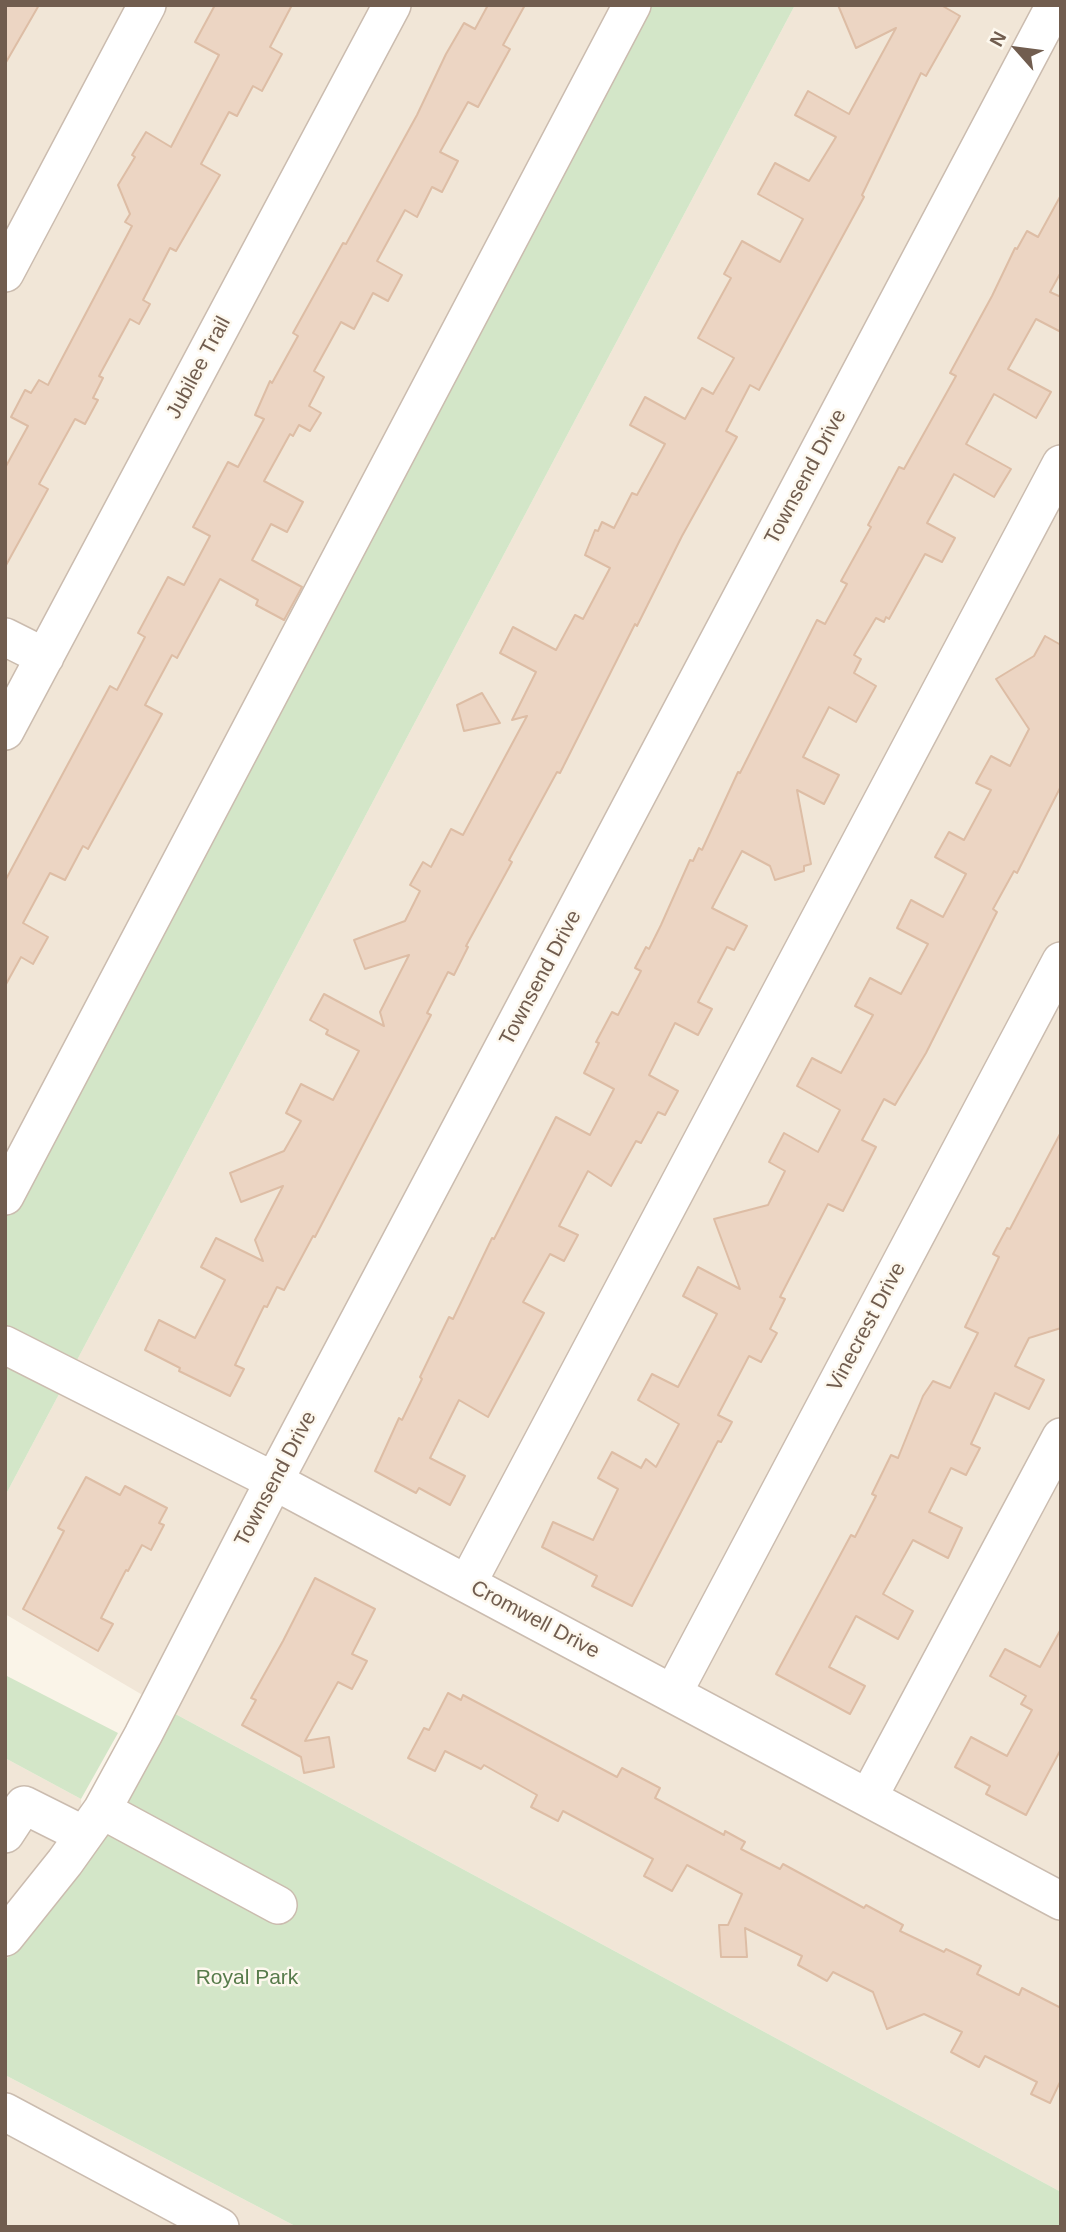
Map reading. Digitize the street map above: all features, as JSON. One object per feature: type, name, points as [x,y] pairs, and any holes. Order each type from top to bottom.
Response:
[{"type":"street","points":[[5,273],[147,5]]},
{"type":"street","name":"Jubilee Trail","points":[[5,732],[392,5]]},
{"type":"street","points":[[5,1196],[632,5]]},
{"type":"street","name":"Townsend Drive","points":[[5,1937],[93,1823],[1055,5]]},
{"type":"street","points":[[467,1584],[1061,464]]},
{"type":"street","points":[[5,637],[45,657]]},
{"type":"street","name":"Vinecrest Drive","points":[[673,1693],[1061,961]]},
{"type":"street","name":"Cromwell Drive","points":[[5,1345],[274,1481],[1061,1901]]},
{"type":"street","points":[[868,1798],[1061,1437]]},
{"type":"street","points":[[5,1835],[24,1805],[93,1823],[278,1905]]},
{"type":"street","points":[[5,2112],[220,2227]]},
{"type":"shaded area","points":[[5,5],[645,5],[5,1212]]},
{"type":"shaded area","points":[[795,5],[1061,5],[1061,2192],[168,1710],[5,1614],[5,1496]]},
{"type":"shaded area","points":[[5,1758],[81,1799],[85,1860],[5,1961]]},
{"type":"shaded area","points":[[5,2075],[297,2227],[5,2227]]},
{"type":"green space","points":[[645,5],[795,5],[5,1496],[5,1212]]},
{"type":"green space","points":[[5,1675],[118,1733],[81,1799],[5,1758]]},
{"type":"green space","name":"Royal Park","points":[[168,1710],[1061,2192],[1061,2227],[297,2227],[5,2075],[5,1961],[85,1860]]},
{"type":"building","points":[[5,5],[39,5],[5,64]]},
{"type":"building","points":[[215,5],[292,5],[270,47],[282,54],[262,91],[253,86],[237,116],[229,112],[201,164],[220,175],[176,251],[170,248],[143,300],[150,304],[139,324],[130,319],[99,376],[103,378],[93,398],[98,400],[85,424],[75,419],[39,484],[48,489],[5,567],[5,468],[28,426],[11,417],[25,390],[31,393],[39,380],[48,385],[132,226],[125,222],[130,214],[118,185],[135,157],[132,155],[146,132],[171,147],[219,55],[195,42]]},
{"type":"building","points":[[488,5],[525,5],[503,45],[510,49],[478,107],[468,102],[440,152],[458,161],[442,192],[432,187],[417,217],[405,210],[377,261],[402,275],[388,301],[373,293],[354,329],[341,322],[314,371],[324,377],[309,406],[321,413],[310,431],[299,425],[293,436],[290,434],[264,481],[303,502],[287,532],[271,524],[252,560],[302,587],[284,620],[256,605],[258,600],[220,579],[177,658],[172,655],[145,705],[162,714],[88,849],[83,846],[65,880],[50,873],[23,923],[48,937],[33,964],[21,957],[5,986],[5,881],[110,686],[117,690],[145,637],[138,633],[168,577],[184,585],[210,536],[193,527],[228,462],[238,467],[264,419],[255,415],[270,381],[272,383],[298,336],[293,333],[343,243],[346,244],[464,23],[475,29]]},
{"type":"building","points":[[838,5],[941,5],[960,16],[926,76],[921,73],[862,195],[864,197],[759,390],[750,385],[726,431],[737,437],[682,536],[637,626],[635,624],[560,773],[557,772],[509,860],[512,862],[466,946],[468,947],[454,975],[448,972],[427,1013],[431,1015],[315,1237],[313,1236],[284,1290],[277,1287],[267,1307],[264,1306],[235,1365],[244,1369],[230,1396],[179,1371],[180,1368],[145,1350],[159,1320],[195,1338],[225,1280],[201,1267],[216,1238],[263,1261],[255,1240],[283,1186],[241,1202],[230,1173],[284,1151],[301,1121],[286,1113],[301,1084],[333,1100],[359,1051],[326,1034],[328,1030],[310,1020],[324,994],[384,1026],[380,1012],[409,955],[365,969],[354,940],[405,921],[420,891],[410,885],[423,862],[431,867],[451,829],[463,835],[527,716],[512,720],[536,672],[500,653],[513,627],[556,650],[575,615],[583,619],[610,568],[585,555],[595,530],[598,531],[602,522],[614,528],[632,493],[637,495],[665,444],[630,425],[645,397],[685,419],[702,388],[713,394],[734,358],[698,338],[731,278],[724,274],[742,241],[780,262],[803,219],[758,194],[775,163],[809,181],[836,137],[795,115],[808,91],[849,114],[896,28],[856,48]]},
{"type":"building","points":[[1061,195],[1061,272],[1050,292],[1061,297],[1061,332],[1036,319],[1008,369],[1051,392],[1036,418],[994,394],[966,444],[1011,469],[994,497],[954,474],[927,523],[955,538],[942,562],[925,554],[889,619],[886,617],[884,622],[876,618],[854,655],[861,659],[854,673],[876,686],[856,722],[829,707],[803,757],[839,775],[824,804],[797,790],[811,864],[804,866],[804,871],[775,880],[770,866],[742,851],[712,908],[747,926],[734,950],[727,947],[698,1002],[712,1009],[698,1035],[675,1023],[649,1075],[678,1091],[665,1115],[658,1112],[641,1143],[636,1141],[611,1186],[588,1171],[559,1226],[578,1235],[564,1261],[550,1254],[523,1302],[544,1313],[488,1417],[459,1400],[430,1458],[465,1476],[450,1505],[419,1488],[416,1493],[375,1471],[399,1418],[402,1420],[422,1379],[420,1377],[449,1317],[453,1319],[556,1117],[590,1135],[614,1089],[584,1073],[599,1043],[596,1042],[612,1012],[618,1015],[641,971],[635,968],[646,947],[649,949],[690,860],[693,861],[699,848],[702,850],[738,772],[740,773],[817,620],[825,624],[847,584],[841,581],[871,527],[868,525],[899,467],[904,469],[956,376],[950,373],[1015,248],[1017,249],[1027,231],[1038,237]]},
{"type":"building","points":[[1045,636],[1061,645],[1061,786],[1017,873],[1014,871],[993,909],[997,912],[926,1053],[895,1105],[884,1099],[862,1140],[876,1147],[843,1211],[828,1204],[780,1297],[785,1299],[770,1329],[777,1333],[761,1362],[749,1356],[718,1415],[732,1422],[721,1442],[718,1441],[632,1606],[592,1586],[597,1576],[542,1547],[553,1522],[593,1540],[618,1489],[598,1478],[612,1452],[641,1468],[646,1459],[656,1467],[679,1424],[638,1400],[652,1374],[678,1387],[717,1314],[683,1296],[698,1267],[740,1289],[714,1219],[768,1205],[785,1171],[769,1162],[784,1133],[818,1152],[840,1110],[797,1086],[812,1058],[841,1073],[873,1015],[855,1006],[870,978],[901,994],[928,944],[897,928],[911,900],[943,917],[966,874],[935,857],[949,832],[964,840],[991,790],[976,783],[991,756],[1010,766],[1029,729],[996,679],[1034,656]]},
{"type":"building","points":[[482,693],[500,723],[464,731],[457,705]]},
{"type":"building","points":[[1061,1132],[1061,1328],[1029,1338],[1015,1366],[1044,1380],[1029,1409],[995,1393],[971,1444],[980,1448],[966,1475],[951,1468],[929,1512],[962,1528],[948,1558],[913,1540],[883,1594],[913,1611],[898,1639],[856,1616],[829,1667],[865,1686],[850,1714],[776,1674],[851,1535],[855,1537],[876,1496],[872,1494],[891,1455],[898,1458],[923,1396],[933,1381],[950,1388],[978,1333],[965,1327],[999,1257],[993,1254],[1007,1228],[1010,1229]]},
{"type":"building","points":[[86,1477],[120,1495],[125,1486],[167,1508],[159,1523],[164,1525],[151,1550],[142,1545],[101,1618],[113,1624],[98,1651],[23,1609],[64,1531],[58,1528]]},
{"type":"building","points":[[315,1578],[375,1609],[352,1654],[367,1661],[352,1689],[338,1682],[305,1741],[329,1737],[334,1767],[304,1773],[301,1757],[242,1725],[256,1700],[251,1698]]},
{"type":"building","points":[[1061,1629],[1061,1749],[1026,1815],[986,1794],[990,1786],[955,1767],[971,1737],[1007,1756],[1032,1710],[1021,1704],[1026,1696],[990,1676],[1005,1649],[1040,1667]]},
{"type":"building","points":[[448,1693],[461,1700],[463,1695],[617,1777],[622,1768],[660,1788],[655,1798],[724,1835],[725,1831],[745,1842],[741,1849],[780,1869],[783,1864],[864,1908],[866,1905],[903,1925],[900,1931],[981,1966],[977,1974],[1019,1995],[1022,1988],[1061,2008],[1061,2080],[1050,2103],[1031,2094],[1037,2082],[985,2056],[979,2067],[951,2052],[962,2032],[924,2014],[887,2029],[873,1992],[833,1972],[827,1981],[798,1965],[802,1956],[745,1928],[747,1957],[721,1957],[719,1925],[728,1925],[742,1894],[687,1865],[672,1891],[644,1876],[653,1859],[563,1811],[558,1821],[531,1807],[537,1795],[484,1765],[481,1769],[445,1751],[435,1771],[408,1758],[424,1728],[429,1730]]}]
